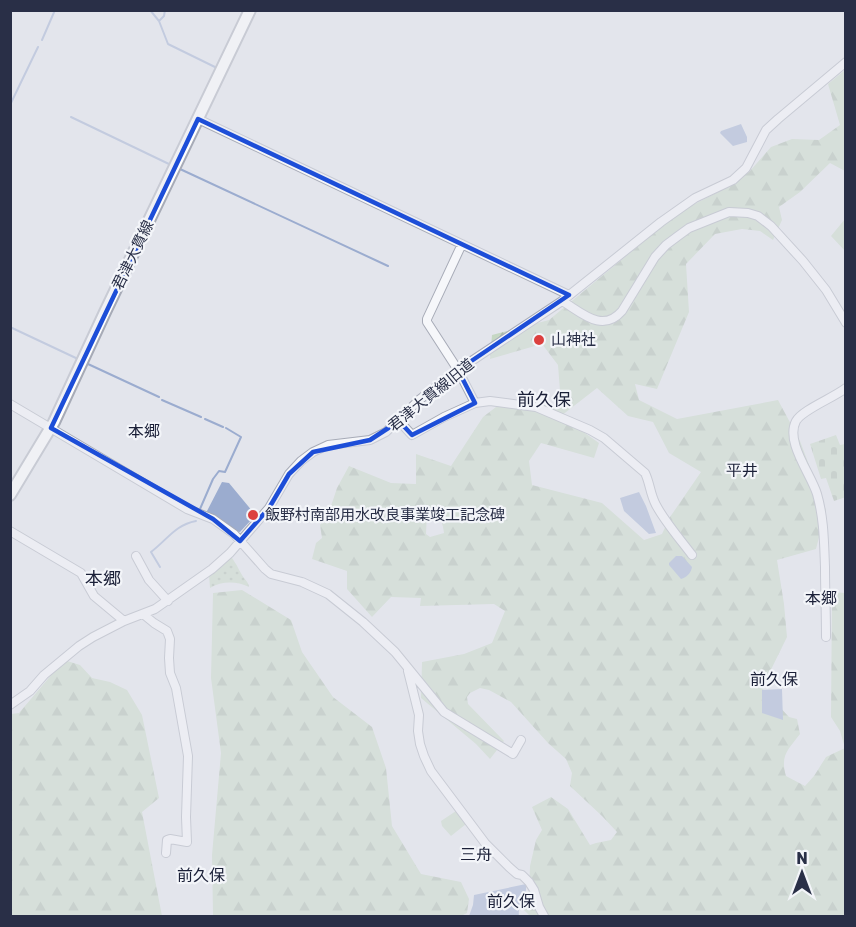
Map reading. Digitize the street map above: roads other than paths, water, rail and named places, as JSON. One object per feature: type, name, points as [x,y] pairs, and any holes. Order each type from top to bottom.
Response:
[{"type":"main road","name":"君津大貫線","points":[[10,495],[51,428],[250,10]]},
{"type":"street","name":"君津大貫線旧道","points":[[10,705],[30,691],[44,675],[79,646],[124,621],[155,609],[212,569],[230,553],[269,508],[289,474],[313,452],[328,445],[370,440],[386,432],[419,400],[458,370],[562,301],[661,222],[695,198],[733,180],[746,168],[766,130],[846,62]]},
{"type":"street","points":[[198,119],[569,295]]},
{"type":"street","points":[[562,301],[592,320],[610,321],[621,311],[655,257],[666,245],[688,228],[729,212],[748,213],[758,216],[771,226],[803,261],[826,290],[846,323]]},
{"type":"street","points":[[462,244],[427,322],[476,403]]},
{"type":"street","points":[[826,637],[823,514],[816,491],[794,441],[793,428],[801,415],[846,388]]},
{"type":"street","points":[[399,421],[412,435],[476,403],[490,401],[536,407],[590,430],[604,438],[645,473],[656,505],[692,555]]},
{"type":"street","points":[[10,404],[187,509],[213,519],[234,534],[271,573],[318,588],[333,598],[395,652],[444,712],[462,724],[513,753],[521,740]]},
{"type":"street","points":[[10,531],[81,573],[94,596],[124,621]]},
{"type":"street","points":[[136,556],[149,580],[168,601]]},
{"type":"street","points":[[143,615],[167,631],[170,639],[170,673],[176,688],[188,756],[186,817],[188,842],[168,840],[166,853]]},
{"type":"street","points":[[408,669],[419,715],[420,744],[431,771],[485,843],[509,867],[529,882],[544,916]]},
{"type":"water","points":[[741,124],[747,142],[733,146],[720,133]]},
{"type":"water","points":[[222,482],[229,483],[253,512],[251,515],[253,518],[240,532],[208,514],[207,511]]},
{"type":"water","points":[[639,492],[656,533],[649,534],[624,511],[620,498]]},
{"type":"water","points":[[676,556],[682,556],[692,567],[691,571],[681,579],[669,565]]},
{"type":"water","points":[[782,689],[783,720],[762,713],[762,690]]},
{"type":"water","points":[[526,884],[519,916],[469,916],[474,895]]},
{"type":"waterway","points":[[42,40],[55,10]]},
{"type":"waterway","points":[[150,10],[159,21],[164,16],[165,10]]},
{"type":"waterway","points":[[159,21],[168,44],[219,69]]},
{"type":"waterway","points":[[10,105],[38,47]]},
{"type":"waterway","points":[[71,117],[171,165]]},
{"type":"waterway","points":[[180,169],[388,266]]},
{"type":"waterway","points":[[10,327],[78,359]]},
{"type":"waterway","points":[[88,364],[159,397]]},
{"type":"waterway","points":[[162,400],[201,417]]},
{"type":"waterway","points":[[205,419],[223,427]]},
{"type":"waterway","points":[[200,509],[213,479],[219,471],[225,472],[241,437],[226,428]]},
{"type":"waterway","points":[[160,567],[151,552],[177,529],[196,521]]},
{"type":"place","name":"山神社","points":[[539,340]]},
{"type":"place","name":"飯野村南部用水改良事業竣工記念碑","points":[[253,515]]},
{"type":"district","name":"前久保","points":[[544,400]]},
{"type":"district","name":"本郷","points":[[144,431]]},
{"type":"district","name":"平井","points":[[742,470]]},
{"type":"district","name":"本郷","points":[[103,579]]},
{"type":"district","name":"本郷","points":[[821,598]]},
{"type":"district","name":"前久保","points":[[774,679]]},
{"type":"district","name":"三舟","points":[[476,854]]},
{"type":"district","name":"前久保","points":[[201,875]]},
{"type":"district","name":"前久保","points":[[511,901]]}]
